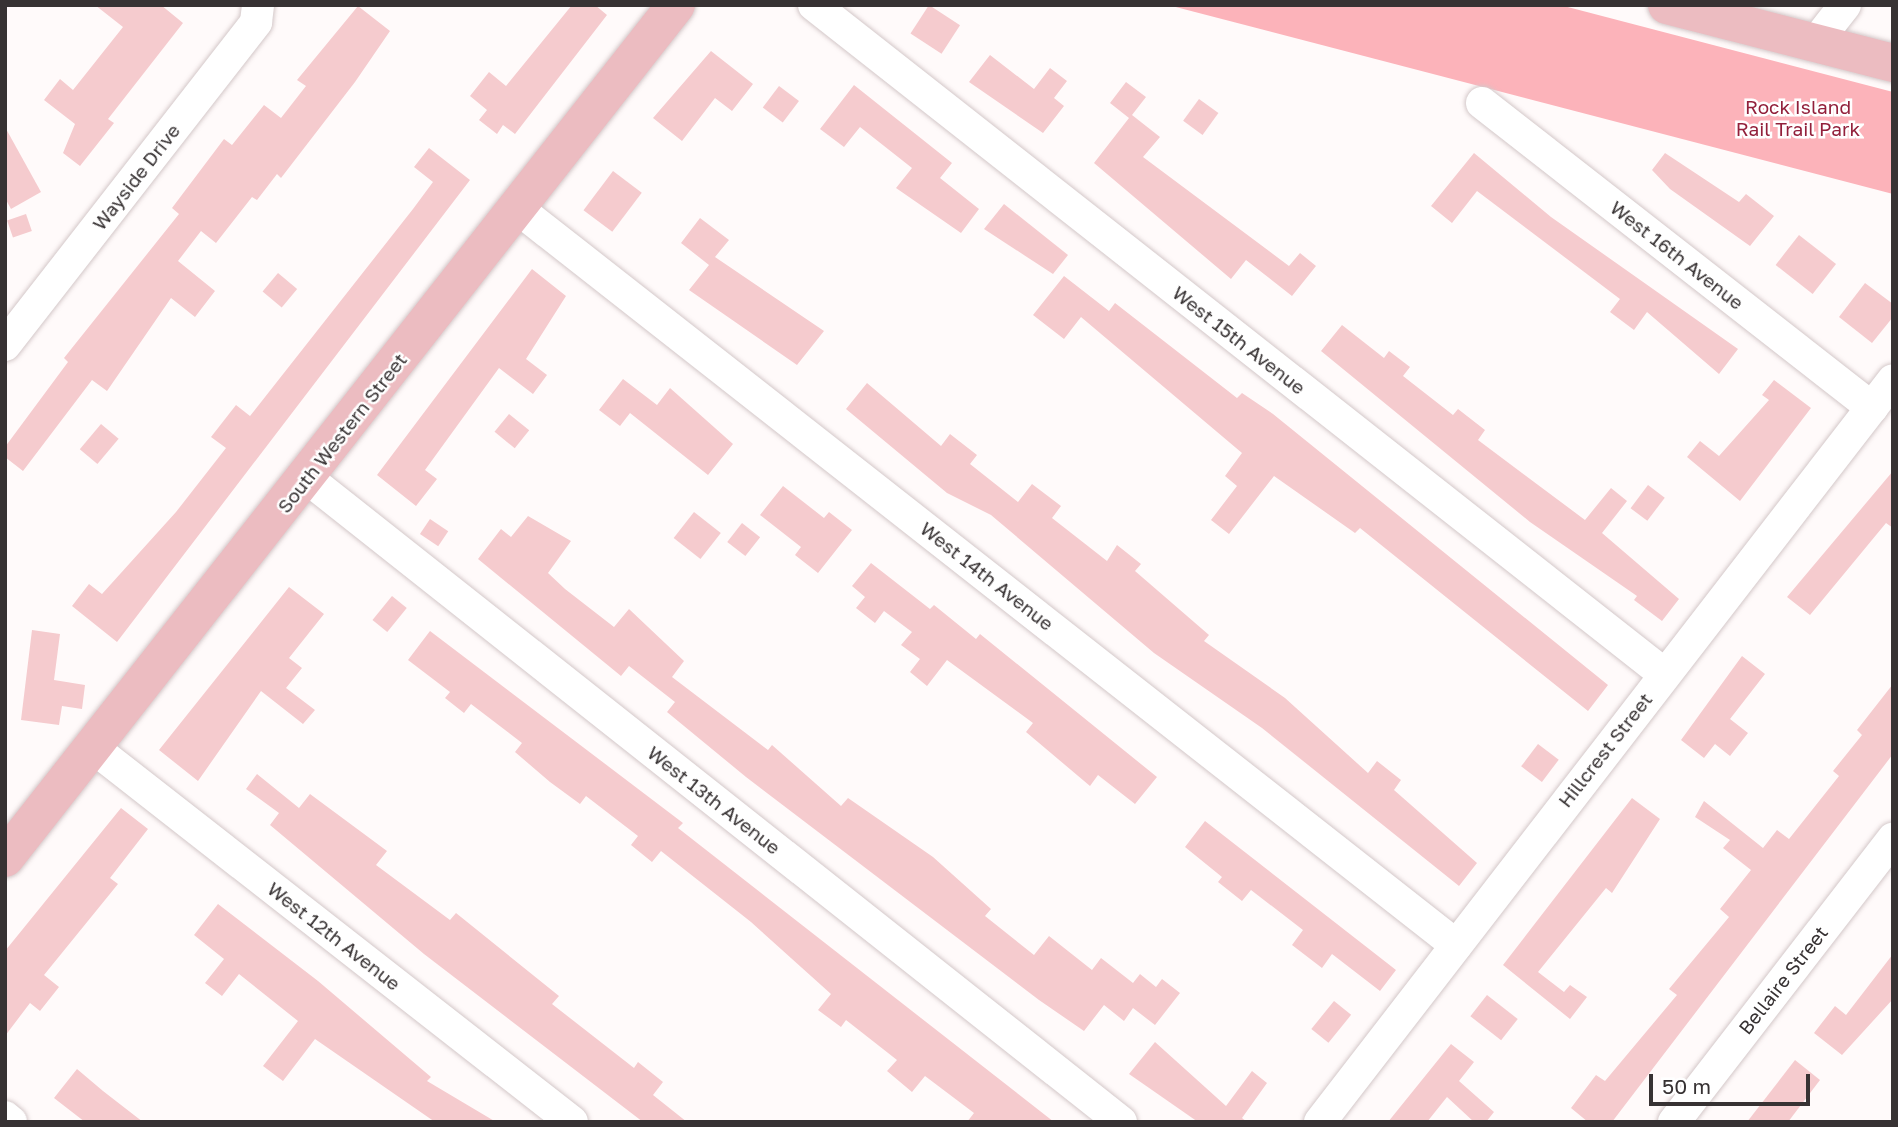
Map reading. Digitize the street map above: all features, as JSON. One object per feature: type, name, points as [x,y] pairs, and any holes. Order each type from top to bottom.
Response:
[{"type":"main road","name":"South Western Street","points":[[6,858],[96,750],[676,5]]},
{"type":"main road","points":[[1667,5],[1893,63]]},
{"type":"street","name":"Wayside Drive","points":[[5,345],[257,14],[283,5]]},
{"type":"street","name":"West 15th Avenue","points":[[814,5],[1664,674]]},
{"type":"street","points":[[1816,42],[1845,5]]},
{"type":"street","name":"West 16th Avenue","points":[[1482,103],[1872,408]]},
{"type":"street","name":"West 14th Avenue","points":[[517,208],[1456,944]]},
{"type":"street","name":"Hillcrest Street","points":[[1320,1122],[1893,380]]},
{"type":"street","name":"West 13th Avenue","points":[[307,478],[1121,1122]]},
{"type":"street","name":"West 12th Avenue","points":[[96,750],[572,1122]]},
{"type":"street","name":"Bellaire Street","points":[[1674,1122],[1893,839]]},
{"type":"street","points":[[5,1117],[11,1122]]},
{"type":"green space","name":"Rock Island Rail Trail Park","points":[[1168,5],[1560,5],[1893,92],[1893,194]]},
{"type":"building","points":[[95,5],[161,5],[183,23],[108,119],[114,123],[80,166],[63,153],[75,124],[44,100],[60,79],[73,90],[123,27]]},
{"type":"building","points":[[572,5],[595,5],[607,15],[515,134],[503,125],[497,134],[479,120],[487,110],[470,96],[489,72],[506,86]]},
{"type":"building","points":[[929,5],[960,25],[942,54],[910,34]]},
{"type":"building","points":[[358,6],[390,31],[355,82],[281,178],[277,174],[257,200],[252,197],[216,243],[201,231],[178,261],[215,291],[195,317],[171,298],[107,391],[92,380],[23,471],[5,457],[5,447],[68,362],[64,358],[179,214],[172,208],[224,139],[232,145],[264,105],[281,118],[306,86],[297,80]]},
{"type":"building","points":[[711,51],[753,84],[732,111],[715,98],[682,141],[653,118]]},
{"type":"building","points":[[990,55],[1034,89],[1050,68],[1067,81],[1054,98],[1064,106],[1043,133],[969,82]]},
{"type":"building","points":[[1126,82],[1146,97],[1132,115],[1160,137],[1143,157],[1289,266],[1300,253],[1316,266],[1292,296],[1246,260],[1231,279],[1094,163],[1129,118],[1110,103]]},
{"type":"building","points":[[854,85],[952,163],[940,178],[979,209],[961,233],[896,188],[912,168],[860,127],[844,147],[820,129]]},
{"type":"building","points":[[779,86],[799,101],[783,123],[763,108]]},
{"type":"building","points":[[1199,99],[1218,113],[1203,135],[1183,121]]},
{"type":"building","points":[[5,127],[41,192],[11,209],[5,198]]},
{"type":"building","points":[[429,148],[470,180],[117,642],[72,606],[89,584],[102,594],[176,512],[226,448],[211,437],[236,405],[250,416],[413,209],[433,182],[414,167]]},
{"type":"building","points":[[1474,153],[1551,217],[1738,349],[1719,374],[1647,312],[1634,330],[1610,312],[1620,299],[1477,191],[1452,223],[1431,206]]},
{"type":"building","points":[[1665,153],[1739,202],[1746,194],[1774,216],[1750,246],[1670,189],[1652,170]]},
{"type":"building","points":[[613,171],[642,193],[612,232],[584,210]]},
{"type":"building","points":[[1004,204],[1068,255],[1053,274],[984,229]]},
{"type":"building","points":[[26,214],[32,231],[13,238],[7,221]]},
{"type":"building","points":[[700,218],[729,240],[715,257],[824,331],[797,365],[689,290],[709,265],[681,243]]},
{"type":"building","points":[[1799,235],[1836,264],[1813,294],[1776,265]]},
{"type":"building","points":[[532,269],[566,296],[526,359],[547,375],[533,394],[499,368],[425,470],[437,479],[416,506],[377,475]]},
{"type":"building","points":[[278,273],[297,289],[282,307],[263,291]]},
{"type":"building","points":[[1064,276],[1109,311],[1115,303],[1237,398],[1242,393],[1273,414],[1608,685],[1588,711],[1360,528],[1355,533],[1274,476],[1229,534],[1211,520],[1237,486],[1225,476],[1242,453],[1081,317],[1064,339],[1033,315]]},
{"type":"building","points":[[1865,283],[1893,304],[1893,317],[1872,343],[1839,317]]},
{"type":"building","points":[[1342,325],[1384,358],[1389,351],[1410,367],[1403,376],[1453,415],[1458,409],[1485,430],[1478,440],[1585,520],[1611,488],[1627,501],[1602,533],[1679,599],[1662,621],[1634,600],[1637,596],[1530,522],[1321,351]]},
{"type":"building","points":[[623,379],[657,405],[670,388],[733,444],[708,475],[630,413],[620,426],[599,410]]},
{"type":"building","points":[[1774,380],[1811,408],[1740,501],[1687,457],[1700,441],[1719,456],[1769,400],[1762,395]]},
{"type":"building","points":[[867,383],[941,446],[950,434],[977,455],[970,464],[1018,502],[1032,484],[1061,506],[1052,518],[1107,561],[1117,545],[1141,564],[1135,571],[1209,635],[1204,641],[1285,698],[1368,773],[1377,761],[1401,780],[1394,790],[1477,863],[1459,886],[1262,728],[1154,653],[991,515],[947,493],[846,409]]},
{"type":"building","points":[[509,414],[529,430],[515,448],[495,432]]},
{"type":"building","points":[[101,424],[119,439],[97,464],[80,449]]},
{"type":"building","points":[[1893,471],[1893,528],[1886,523],[1810,615],[1787,597]]},
{"type":"building","points":[[1648,485],[1665,498],[1647,521],[1631,508]]},
{"type":"building","points":[[783,486],[824,518],[829,512],[852,530],[818,573],[795,555],[801,547],[760,515]]},
{"type":"building","points":[[694,512],[721,533],[700,559],[674,538]]},
{"type":"building","points":[[528,516],[571,541],[548,573],[565,589],[614,627],[629,609],[684,661],[672,677],[768,750],[772,745],[841,806],[848,798],[933,857],[991,909],[985,916],[1034,955],[1049,936],[1092,970],[1101,958],[1133,983],[1140,974],[1156,987],[1162,979],[1180,993],[1155,1025],[1133,1008],[1124,1021],[1104,1005],[1084,1031],[1039,1000],[746,777],[667,712],[675,702],[629,666],[621,676],[478,559],[501,529],[511,537]]},
{"type":"building","points":[[430,519],[448,531],[438,546],[420,534]]},
{"type":"building","points":[[742,523],[760,537],[745,556],[727,542]]},
{"type":"building","points":[[871,563],[930,609],[934,605],[976,639],[980,634],[1157,777],[1135,804],[1098,775],[1090,786],[1026,732],[1033,723],[947,660],[927,686],[910,672],[920,659],[901,645],[912,632],[884,611],[875,623],[856,608],[865,597],[852,586]]},
{"type":"building","points":[[289,587],[324,614],[289,658],[302,668],[286,688],[315,710],[303,724],[261,691],[198,781],[159,750]]},
{"type":"building","points":[[392,596],[407,608],[387,632],[372,620]]},
{"type":"building","points":[[32,630],[60,634],[54,680],[85,685],[82,709],[62,706],[59,725],[21,720]]},
{"type":"building","points":[[430,631],[683,823],[678,828],[1054,1122],[967,1122],[974,1113],[925,1076],[912,1092],[887,1071],[897,1060],[846,1020],[841,1027],[818,1010],[831,994],[751,922],[661,851],[652,862],[631,845],[638,836],[586,796],[580,804],[550,782],[515,752],[522,743],[471,704],[464,713],[445,698],[450,692],[408,660]]},
{"type":"building","points":[[1742,656],[1765,674],[1730,719],[1748,733],[1730,756],[1715,744],[1704,758],[1681,740]]},
{"type":"building","points":[[1893,684],[1893,754],[1612,1122],[1588,1122],[1571,1108],[1596,1075],[1605,1081],[1677,995],[1669,989],[1729,917],[1720,909],[1751,870],[1723,848],[1730,840],[1695,817],[1704,801],[1763,848],[1777,830],[1789,839],[1839,776],[1833,771],[1862,735],[1857,730]]},
{"type":"building","points":[[1538,744],[1559,760],[1542,782],[1521,766]]},
{"type":"building","points":[[257,774],[299,808],[310,794],[387,851],[376,865],[450,920],[456,913],[559,996],[552,1004],[634,1068],[638,1062],[663,1082],[653,1095],[687,1122],[643,1122],[424,954],[270,825],[279,813],[246,789]]},
{"type":"building","points":[[1632,798],[1660,819],[1612,893],[1606,888],[1538,972],[1564,992],[1570,985],[1587,997],[1570,1019],[1503,965]]},
{"type":"building","points":[[121,808],[148,829],[110,878],[118,884],[44,975],[59,987],[40,1011],[30,1003],[5,1036],[5,951]]},
{"type":"building","points":[[1205,821],[1396,970],[1380,991],[1332,954],[1322,968],[1292,945],[1303,930],[1251,890],[1242,901],[1218,882],[1222,877],[1185,847]]},
{"type":"building","points":[[218,904],[318,981],[431,1077],[427,1081],[496,1122],[435,1122],[315,1039],[283,1081],[263,1066],[298,1021],[239,974],[222,996],[205,983],[224,959],[194,935]]},
{"type":"building","points":[[1893,954],[1893,999],[1842,1055],[1814,1033],[1835,1006],[1846,1015]]},
{"type":"building","points":[[1487,995],[1518,1019],[1501,1040],[1470,1016]]},
{"type":"building","points":[[1334,1001],[1351,1015],[1328,1043],[1311,1029]]},
{"type":"building","points":[[1155,1042],[1226,1106],[1252,1071],[1267,1083],[1242,1118],[1247,1122],[1198,1122],[1129,1074]]},
{"type":"building","points":[[1451,1044],[1474,1062],[1459,1081],[1494,1112],[1486,1122],[1474,1122],[1447,1097],[1427,1122],[1388,1122]]},
{"type":"building","points":[[1795,1060],[1820,1080],[1788,1122],[1747,1122]]},
{"type":"building","points":[[77,1069],[143,1122],[85,1122],[54,1098]]}]
